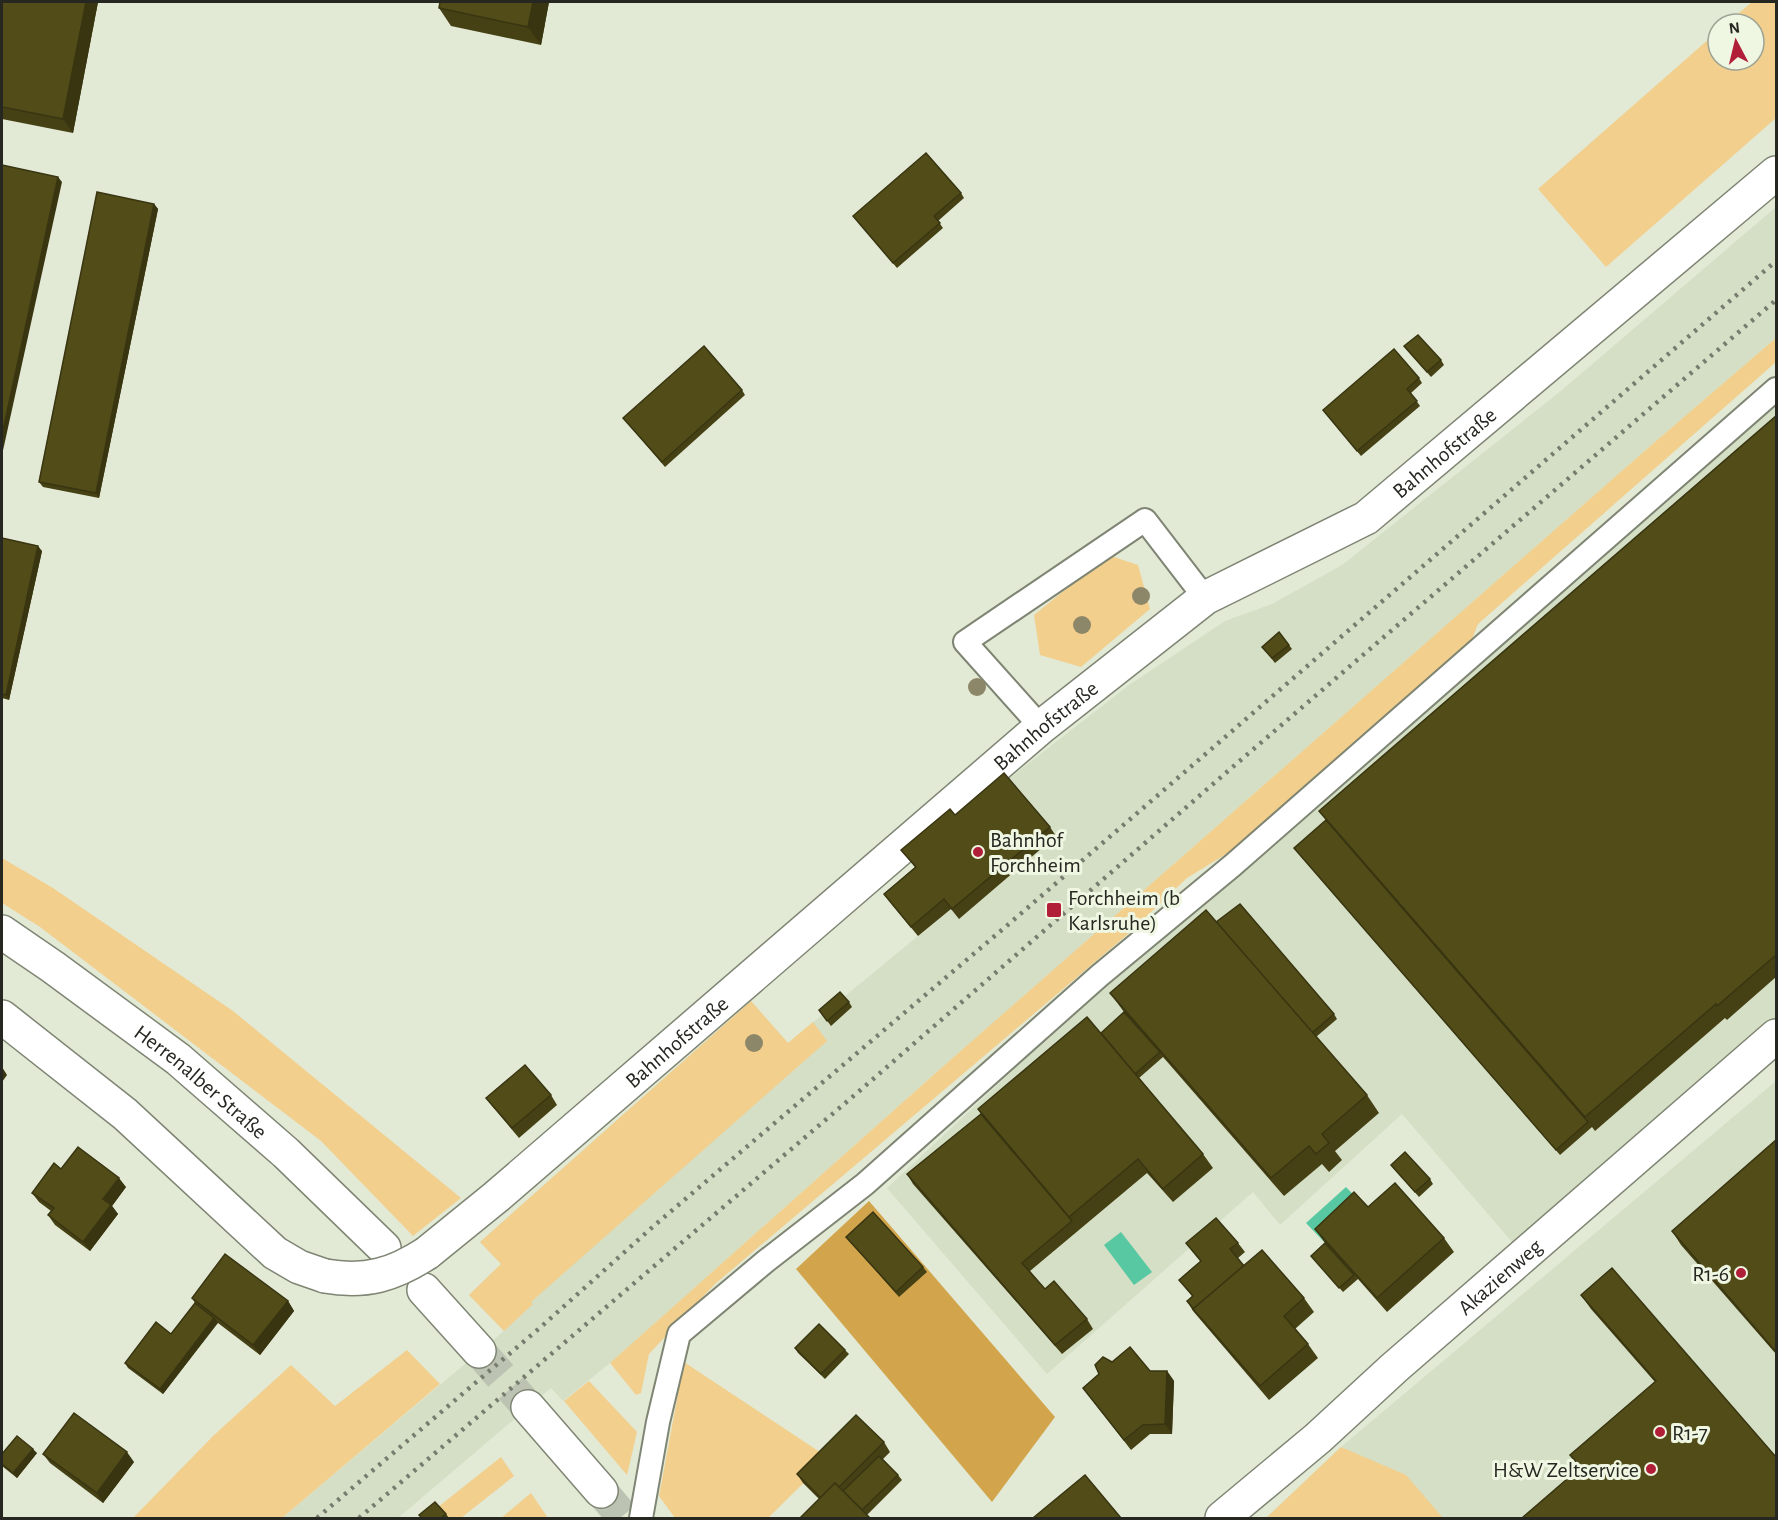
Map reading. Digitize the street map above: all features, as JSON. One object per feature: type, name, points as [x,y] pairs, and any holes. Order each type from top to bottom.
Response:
[{"type":"street","name":"Bahnhofstraße","points":[[2,1017],[125,1114],[274,1253],[299,1267],[325,1276],[354,1279],[384,1275],[402,1268],[427,1253],[496,1197],[1041,727],[1205,598],[1366,518],[1776,173]]},
{"type":"street","name":"Herrenalber Straße","points":[[2,932],[178,1059],[286,1153],[384,1248]]},
{"type":"street","name":"Akazienweg","points":[[1221,1518],[1318,1438],[1394,1368],[1776,1036]]},
{"type":"street","points":[[424,1290],[479,1351]]},
{"type":"street","points":[[528,1407],[601,1491]]},
{"type":"lane","points":[[641,1518],[658,1422],[679,1334],[765,1261],[865,1184],[1100,976],[1233,865],[1776,388]]},
{"type":"lane","points":[[1041,727],[965,642],[1145,520],[1205,598]]},
{"type":"shaded area","points":[[1752,2],[1776,2],[1776,118],[1606,267],[1538,189],[1706,42],[1706,72],[1766,72],[1766,12],[1740,12]]},
{"type":"shaded area","points":[[1776,207],[1776,338],[939,1070],[610,1363],[563,1401],[551,1388],[398,1518],[282,1518],[504,1331],[469,1295],[501,1264],[480,1242],[751,1001],[788,1043],[918,936],[891,903],[922,876],[908,859],[1129,685],[1225,621],[1272,604],[1342,565],[1562,390]]},
{"type":"shaded area","points":[[1776,338],[1776,362],[1478,624],[1466,654],[1262,832],[1187,878],[1128,934],[715,1284],[649,1354],[641,1393],[636,1395],[610,1363],[939,1070]]},
{"type":"shaded area","points":[[1776,389],[1776,1035],[1524,1256],[1402,1114],[1280,1225],[1253,1192],[1047,1374],[887,1188],[1233,865]]},
{"type":"shaded area","points":[[1108,555],[1138,565],[1150,609],[1081,667],[1040,655],[1034,615]]},
{"type":"shaded area","points":[[2,858],[53,888],[233,1011],[461,1198],[413,1236],[321,1141],[40,927],[2,903]]},
{"type":"shaded area","points":[[751,1001],[788,1043],[813,1022],[827,1041],[531,1302],[533,1304],[504,1331],[469,1295],[501,1264],[480,1242]]},
{"type":"shaded area","points":[[1776,1081],[1776,1518],[1266,1518],[1341,1447]]},
{"type":"shaded area","points":[[1346,1187],[1364,1206],[1325,1243],[1306,1223]]},
{"type":"shaded area","points":[[869,1201],[1055,1417],[992,1502],[796,1269]]},
{"type":"shaded area","points":[[1121,1232],[1152,1272],[1134,1285],[1104,1245]]},
{"type":"shaded area","points":[[407,1350],[440,1384],[282,1518],[133,1518],[213,1436],[291,1365],[335,1406]]},
{"type":"shaded area","points":[[684,1362],[829,1458],[768,1518],[675,1518],[659,1496]]},
{"type":"shaded area","points":[[589,1381],[637,1432],[627,1475],[564,1401]]},
{"type":"shaded area","points":[[1341,1447],[1406,1475],[1443,1518],[1266,1518]]},
{"type":"shaded area","points":[[501,1457],[514,1476],[461,1518],[449,1518],[438,1507]]},
{"type":"shaded area","points":[[531,1493],[548,1518],[501,1518]]},
{"type":"building","points":[[2,2],[86,2],[63,119],[2,107]]},
{"type":"building","points":[[440,2],[533,2],[528,27],[439,8]]},
{"type":"building","points":[[926,153],[961,193],[934,216],[940,223],[893,263],[853,216]]},
{"type":"building","points":[[2,165],[58,177],[2,435]]},
{"type":"building","points":[[97,192],[154,204],[96,493],[39,482]]},
{"type":"building","points":[[1418,335],[1441,360],[1427,372],[1404,346]]},
{"type":"building","points":[[704,346],[742,390],[662,462],[623,418]]},
{"type":"building","points":[[1394,349],[1419,378],[1407,389],[1417,401],[1357,451],[1323,410]]},
{"type":"building","points":[[1776,416],[1776,955],[1585,1117],[1319,811]]},
{"type":"building","points":[[2,538],[38,546],[6,695],[2,694]]},
{"type":"building","points":[[1279,632],[1289,645],[1272,658],[1262,647]]},
{"type":"building","name":"Bahnhof Forchheim","points":[[1004,773],[1050,827],[952,909],[944,899],[911,927],[884,894],[916,867],[901,850],[950,809],[955,815]]},
{"type":"building","points":[[1326,820],[1588,1122],[1556,1150],[1294,848]]},
{"type":"building","points":[[1240,904],[1334,1014],[1312,1033],[1216,922]]},
{"type":"building","points":[[1206,910],[1367,1095],[1322,1134],[1329,1143],[1316,1154],[1309,1146],[1271,1178],[1110,993]]},
{"type":"building","points":[[840,992],[849,1002],[827,1021],[819,1010]]},
{"type":"building","points":[[1124,1012],[1160,1052],[1135,1074],[1101,1033]]},
{"type":"building","points":[[1087,1017],[1203,1154],[1163,1189],[1138,1159],[1069,1217],[978,1109]]},
{"type":"building","points":[[525,1065],[551,1095],[512,1128],[486,1098]]},
{"type":"building","points":[[981,1114],[1072,1221],[1022,1263],[1045,1289],[1054,1281],[1087,1319],[1055,1345],[907,1174]]},
{"type":"building","name":"R1-6","points":[[1776,1140],[1776,1352],[1672,1231]]},
{"type":"building","points":[[78,1147],[119,1178],[103,1199],[111,1205],[83,1242],[48,1215],[54,1208],[32,1193],[54,1163],[61,1169]]},
{"type":"building","points":[[1405,1152],[1430,1179],[1415,1192],[1391,1165]]},
{"type":"building","points":[[1395,1183],[1444,1238],[1377,1298],[1315,1229],[1354,1192],[1368,1207]]},
{"type":"building","points":[[873,1212],[923,1267],[896,1292],[846,1237]]},
{"type":"building","points":[[1216,1218],[1238,1243],[1230,1249],[1244,1266],[1193,1309],[1187,1301],[1193,1296],[1179,1280],[1201,1261],[1186,1243]]},
{"type":"building","points":[[1325,1243],[1354,1275],[1339,1288],[1311,1256]]},
{"type":"building","points":[[1262,1250],[1304,1298],[1284,1316],[1308,1344],[1260,1386],[1193,1309]]},
{"type":"building","points":[[225,1254],[288,1301],[253,1345],[192,1298]]},
{"type":"building","points":[[1612,1268],[1776,1457],[1776,1518],[1522,1518],[1581,1467],[1570,1455],[1656,1381],[1581,1295]]},
{"type":"building","points":[[195,1303],[214,1318],[160,1389],[125,1363],[156,1322],[171,1334]]},
{"type":"building","points":[[819,1324],[845,1350],[821,1374],[795,1348]]},
{"type":"building","points":[[1130,1347],[1150,1371],[1167,1371],[1165,1424],[1143,1425],[1124,1440],[1083,1388],[1099,1374],[1095,1365],[1103,1357],[1112,1362]]},
{"type":"building","points":[[74,1413],[127,1452],[97,1493],[43,1454]]},
{"type":"building","points":[[856,1415],[884,1442],[839,1487],[835,1483],[821,1498],[797,1474]]},
{"type":"building","points":[[17,1436],[33,1449],[13,1473],[2,1464],[2,1454]]},
{"type":"building","points":[[879,1456],[898,1475],[862,1510],[843,1491]]},
{"type":"building","points":[[1085,1475],[1121,1518],[1033,1518]]},
{"type":"building","points":[[835,1483],[870,1518],[800,1518]]},
{"type":"building","points":[[435,1502],[446,1514],[441,1518],[422,1518],[419,1515]]},
{"type":"tunnel","points":[[479,1351],[528,1407]]},
{"type":"tunnel","points":[[601,1491],[624,1518]]},
{"type":"railway","points":[[317,1518],[1776,261]]},
{"type":"railway","points":[[359,1518],[857,1093],[1776,300]]},
{"type":"place","name":"Bahnhof Forchheim","points":[[978,852]]},
{"type":"place","name":"Forchheim (b Karlsruhe)","points":[[1054,910]]},
{"type":"place","name":"R1-6","points":[[1741,1273]]},
{"type":"place","name":"R1-7","points":[[1660,1432]]},
{"type":"place","name":"H&W Zeltservice","points":[[1651,1469]]}]
